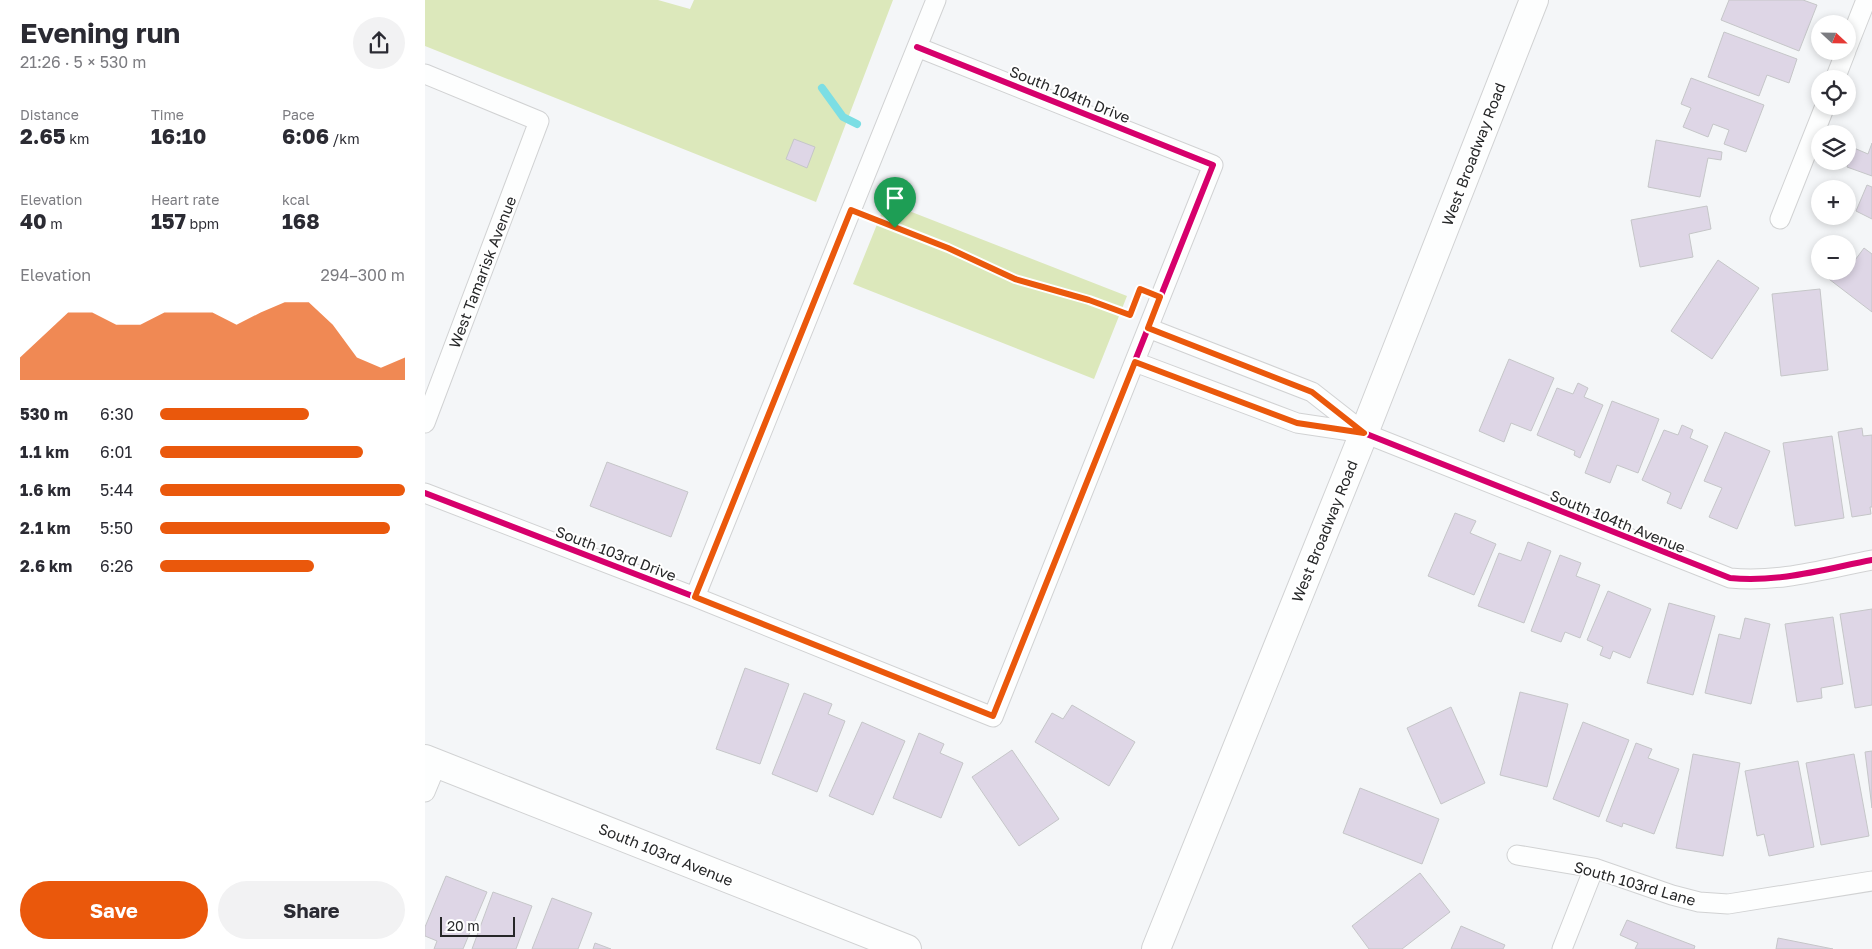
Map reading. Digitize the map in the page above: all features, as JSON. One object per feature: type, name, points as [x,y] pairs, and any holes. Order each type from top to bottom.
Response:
[{"type":"main road","name":"West Broadway Road","points":[[1156,949],[1364,433],[1534,0]]},
{"type":"main road","name":"South 103rd Avenue","points":[[431,761],[907,949]]},
{"type":"street","points":[[695,597],[935,0]]},
{"type":"street","points":[[1856,25],[1866,0]]},
{"type":"street","name":"South 104th Drive","points":[[917,47],[1213,165],[1148,328]]},
{"type":"street","name":"West Tamarisk Avenue","points":[[425,74],[539,121],[425,423]]},
{"type":"street","points":[[1780,219],[1821,115]]},
{"type":"street","points":[[1148,328],[1312,392],[1364,433],[1297,423],[1135,362],[1148,328]]},
{"type":"street","name":"South 103rd Drive","points":[[425,493],[695,597],[993,716],[1135,362]]},
{"type":"street","name":"South 104th Avenue","points":[[1364,433],[1730,578],[1756,581],[1781,578],[1872,560]]},
{"type":"street","points":[[425,792],[431,761]]},
{"type":"street","name":"South 103rd Lane","points":[[1517,855],[1594,868],[1699,902],[1728,904],[1872,881]]},
{"type":"street","points":[[1562,949],[1594,868]]},
{"type":"path","points":[[851,210],[948,248],[1015,279],[1089,300],[1130,315],[1133,306]]},
{"type":"green space","points":[[425,0],[658,0],[690,9],[694,0],[893,0],[816,202],[425,46]]},
{"type":"green space","points":[[886,202],[1127,296],[1094,379],[853,284]]},
{"type":"building","points":[[1729,0],[1803,0],[1817,5],[1813,15],[1811,15],[1811,20],[1799,51],[1721,20]]},
{"type":"building","points":[[1724,32],[1797,59],[1789,83],[1767,75],[1759,96],[1708,77]]},
{"type":"building","points":[[1691,78],[1764,105],[1746,152],[1724,144],[1729,130],[1713,124],[1708,137],[1683,127],[1691,108],[1681,104]]},
{"type":"building","points":[[794,139],[815,147],[807,168],[786,159]]},
{"type":"building","points":[[1656,140],[1722,152],[1721,160],[1708,158],[1700,197],[1648,187]]},
{"type":"building","points":[[1872,143],[1872,176],[1855,170],[1856,149],[1868,154]]},
{"type":"building","points":[[1867,185],[1872,187],[1872,219],[1856,211]]},
{"type":"building","points":[[1707,206],[1711,229],[1689,234],[1693,257],[1640,267],[1631,220]]},
{"type":"building","points":[[1864,248],[1872,254],[1872,312],[1830,280],[1856,280],[1856,259]]},
{"type":"building","points":[[1718,260],[1759,288],[1712,359],[1671,331]]},
{"type":"building","points":[[1820,289],[1828,370],[1781,376],[1772,294]]},
{"type":"building","points":[[1509,359],[1554,378],[1531,431],[1511,423],[1504,442],[1479,431]]},
{"type":"building","points":[[1578,383],[1588,388],[1584,397],[1603,405],[1580,458],[1574,455],[1575,451],[1537,435],[1557,388],[1573,394]]},
{"type":"building","points":[[1612,401],[1659,419],[1638,473],[1617,465],[1610,483],[1585,473]]},
{"type":"building","points":[[1682,425],[1693,430],[1690,438],[1708,446],[1681,509],[1667,503],[1671,493],[1642,480],[1664,430],[1678,435]]},
{"type":"building","points":[[1862,428],[1863,436],[1872,435],[1872,507],[1870,507],[1871,514],[1852,517],[1838,432]]},
{"type":"building","points":[[1725,432],[1770,451],[1737,529],[1709,517],[1722,488],[1704,481]]},
{"type":"building","points":[[1832,436],[1844,518],[1795,526],[1783,443]]},
{"type":"building","points":[[607,462],[688,492],[671,537],[590,506]]},
{"type":"building","points":[[1455,513],[1476,521],[1470,533],[1496,544],[1474,595],[1428,576]]},
{"type":"building","points":[[1528,542],[1551,551],[1524,623],[1478,606],[1499,553],[1521,561]]},
{"type":"building","points":[[1560,555],[1581,563],[1576,576],[1600,585],[1580,638],[1565,632],[1561,642],[1531,631]]},
{"type":"building","points":[[1608,591],[1651,609],[1630,658],[1613,651],[1610,659],[1600,655],[1603,647],[1587,640]]},
{"type":"building","points":[[1669,603],[1715,616],[1693,695],[1647,683]]},
{"type":"building","points":[[1872,609],[1872,705],[1855,708],[1840,614]]},
{"type":"building","points":[[1833,617],[1843,684],[1821,688],[1822,698],[1797,702],[1785,624]]},
{"type":"building","points":[[1745,618],[1770,624],[1751,704],[1705,693],[1719,634],[1740,639]]},
{"type":"building","points":[[745,668],[789,684],[760,764],[716,749]]},
{"type":"building","points":[[1520,692],[1568,704],[1547,787],[1500,775]]},
{"type":"building","points":[[804,693],[832,704],[828,714],[845,721],[817,792],[772,774]]},
{"type":"building","points":[[1072,705],[1135,742],[1109,786],[1035,742],[1052,713],[1063,719]]},
{"type":"building","points":[[1451,707],[1485,783],[1441,804],[1407,728]]},
{"type":"building","points":[[862,722],[905,741],[873,815],[829,796]]},
{"type":"building","points":[[1583,722],[1629,740],[1599,817],[1553,799]]},
{"type":"building","points":[[919,733],[944,744],[940,753],[963,763],[941,818],[893,798]]},
{"type":"building","points":[[1636,743],[1652,749],[1648,758],[1679,769],[1654,834],[1623,823],[1622,827],[1606,821]]},
{"type":"building","points":[[1012,750],[1059,819],[1019,846],[972,777]]},
{"type":"building","points":[[1872,751],[1872,808],[1865,752]]},
{"type":"building","points":[[1693,754],[1740,763],[1723,856],[1676,848]]},
{"type":"building","points":[[1854,754],[1869,836],[1821,845],[1806,763]]},
{"type":"building","points":[[1798,761],[1814,847],[1769,856],[1764,834],[1757,836],[1745,771]]},
{"type":"building","points":[[1360,788],[1439,819],[1422,864],[1343,833]]},
{"type":"building","points":[[1420,873],[1450,912],[1402,949],[1369,949],[1352,926]]},
{"type":"building","points":[[446,876],[487,892],[463,949],[434,949],[437,941],[425,936],[425,927]]},
{"type":"building","points":[[493,892],[532,906],[516,949],[472,949]]},
{"type":"building","points":[[552,898],[592,913],[578,949],[532,949]]},
{"type":"building","points":[[1627,920],[1695,946],[1694,949],[1635,949],[1638,943],[1620,935]]},
{"type":"building","points":[[1461,926],[1505,945],[1503,949],[1451,949]]},
{"type":"building","points":[[1778,938],[1833,949],[1776,949]]},
{"type":"building","points":[[595,943],[611,949],[593,949]]},
{"type":"waterway","points":[[822,88],[843,117],[857,124]]},
{"type":"cycle path","points":[[425,493],[695,597],[993,717],[1213,165],[917,47]]},
{"type":"cycle path","points":[[1135,362],[1297,423],[1364,433],[1730,578],[1766,579],[1784,577],[1872,560]]},
{"type":"route","points":[[851,210],[895,228],[948,248],[1015,279],[1089,300],[1130,315],[1140,289],[1160,297],[1148,328],[1312,392],[1364,433],[1297,423],[1135,362],[993,716],[695,597],[851,210]]}]
